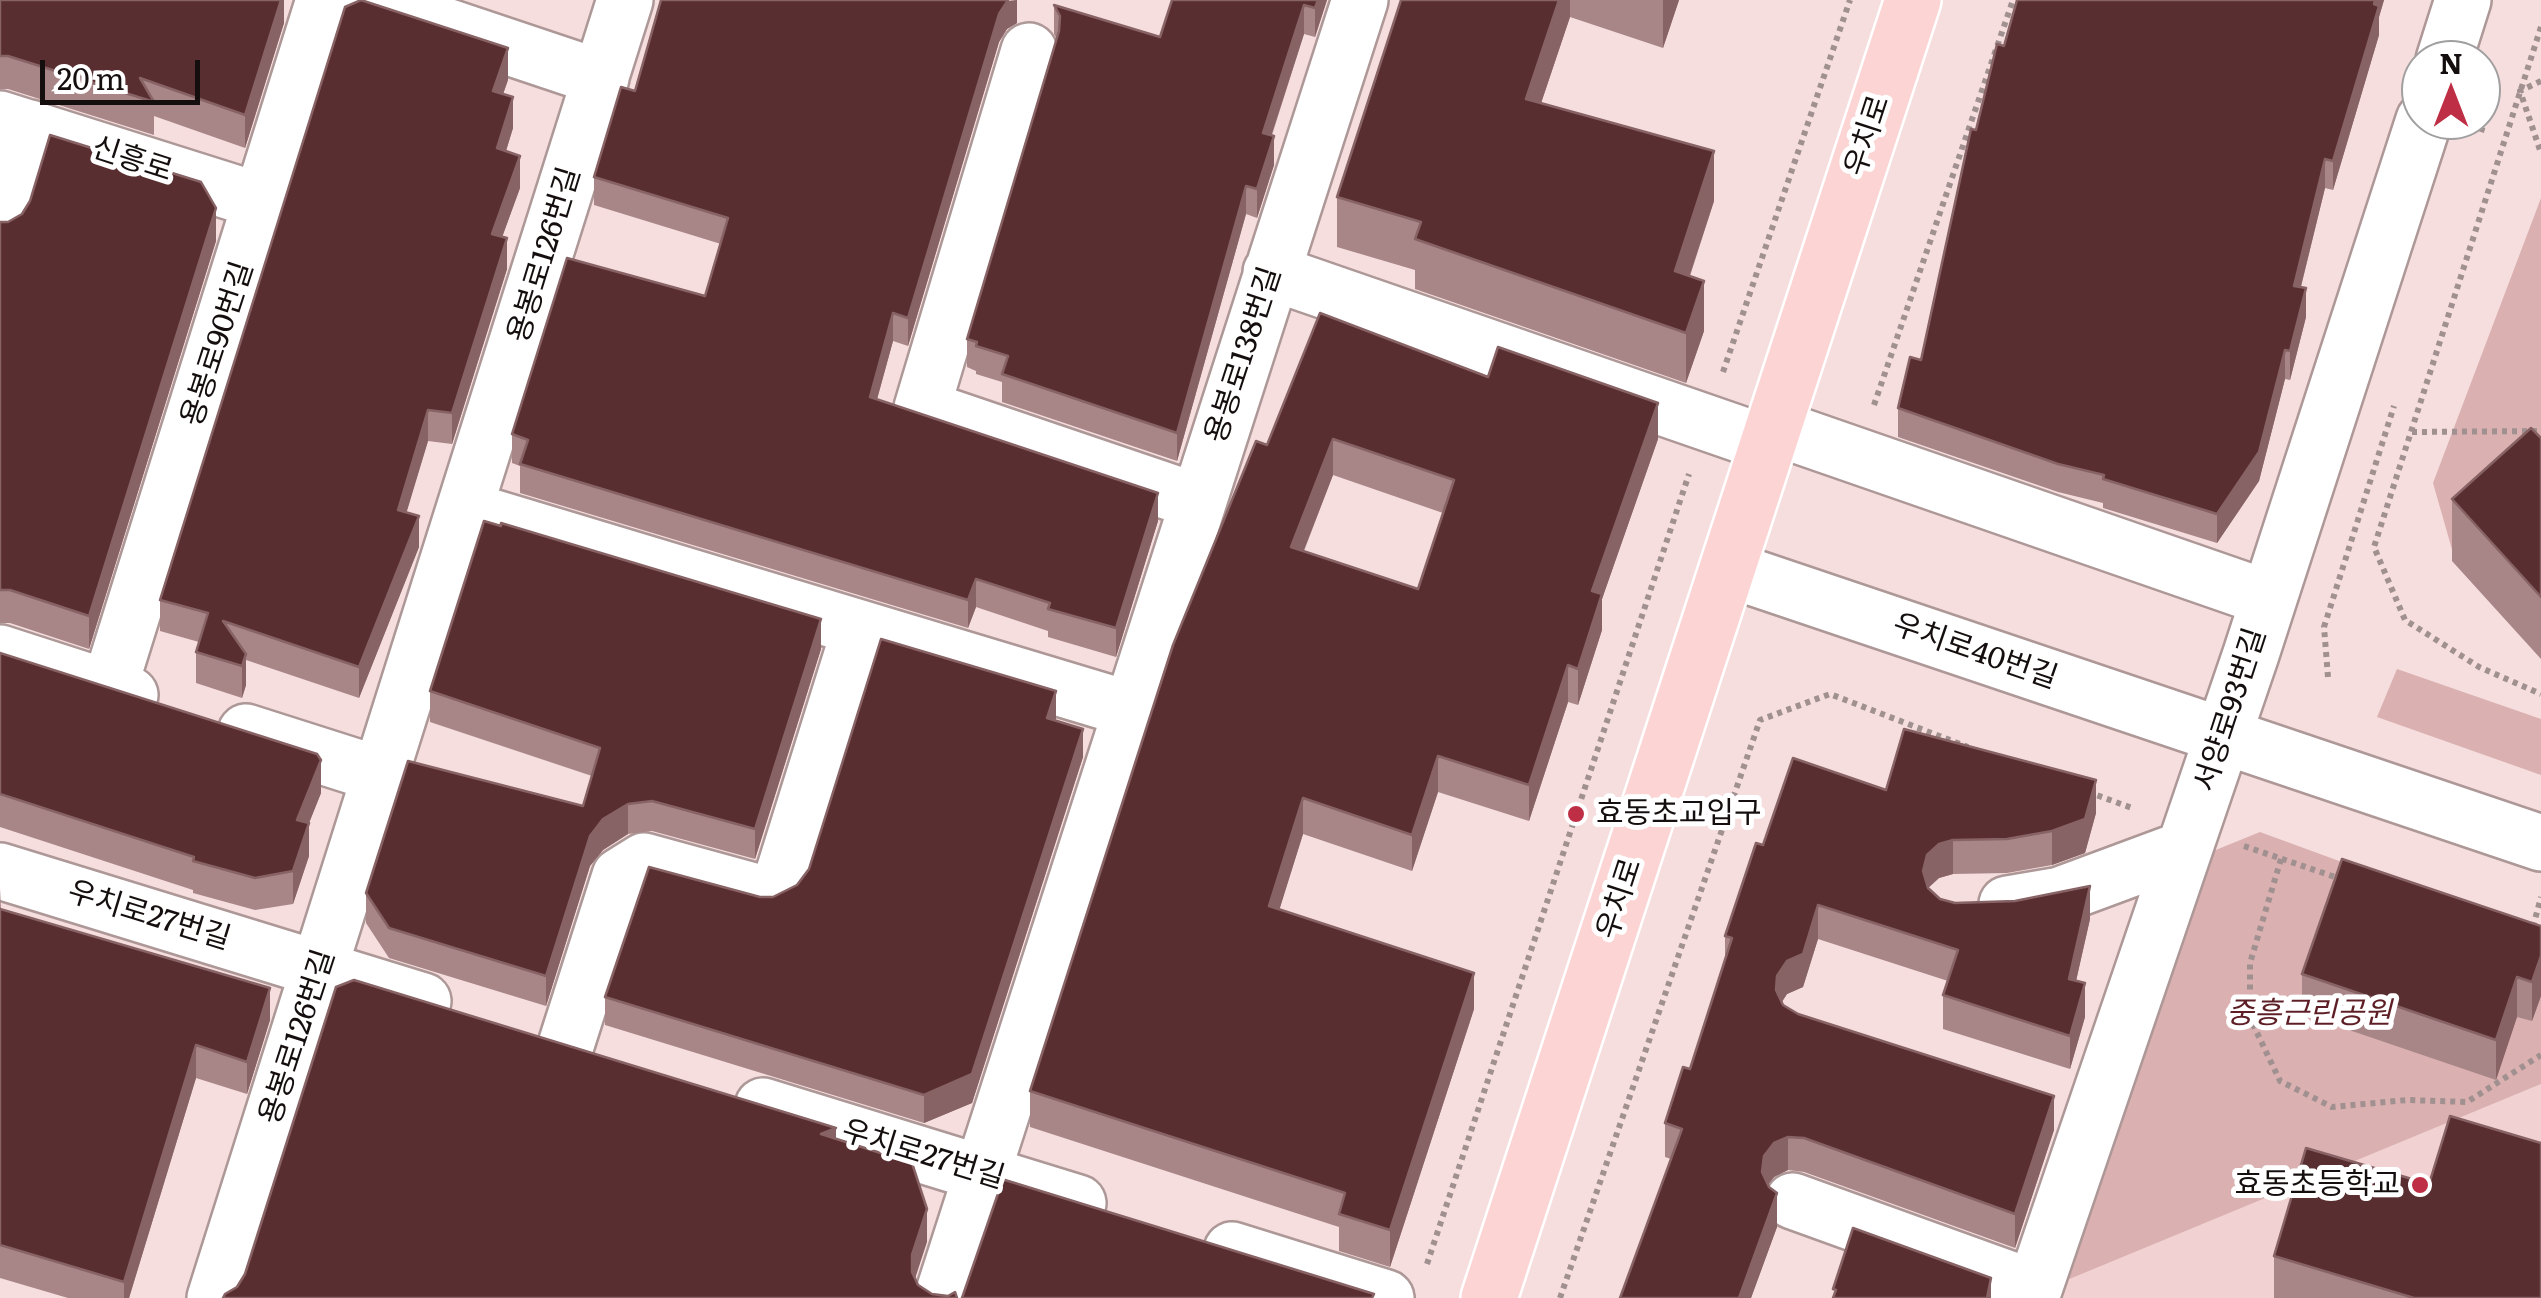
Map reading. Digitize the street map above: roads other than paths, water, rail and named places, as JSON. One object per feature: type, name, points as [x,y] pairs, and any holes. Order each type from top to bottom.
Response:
[{"type":"main road","name":"우치로","points":[[1489,1298],[1913,0]]},
{"type":"street","name":"용봉로90번길","points":[[109,688],[324,0]]},
{"type":"street","points":[[368,0],[600,78]]},
{"type":"street","name":"용봉로126번길","points":[[216,1298],[625,0]]},
{"type":"street","name":"용봉로138번길","points":[[942,1298],[1360,0]]},
{"type":"street","points":[[2450,40],[2463,0]]},
{"type":"street","points":[[1029,51],[922,408],[1196,502]]},
{"type":"street","name":"신흥로","points":[[15,123],[263,202]]},
{"type":"street","points":[[0,225],[15,123]]},
{"type":"street","name":"서양로93번길","points":[[2032,1293],[2222,736],[2417,140]]},
{"type":"street","points":[[1271,272],[1706,422],[1857,456],[2267,598]]},
{"type":"street","points":[[465,510],[1129,710]]},
{"type":"street","name":"우치로40번길","points":[[1728,569],[2541,843]]},
{"type":"street","points":[[566,1045],[620,876],[644,860],[768,895],[779,888],[860,628]]},
{"type":"street","points":[[0,653],[381,775]]},
{"type":"street","points":[[1954,905],[2010,904],[2060,895],[2184,849]]},
{"type":"street","name":"우치로27번길","points":[[0,871],[471,1016]]},
{"type":"street","name":"우치로27번길","points":[[717,1092],[1129,1219]]},
{"type":"street","points":[[2041,1093],[2095,1110]]},
{"type":"street","points":[[1792,1201],[2032,1293]]},
{"type":"street","points":[[1184,1236],[1404,1289]]},
{"type":"place","name":"효동초교입구","points":[[1576,814]]},
{"type":"place","name":"효동초등학교","points":[[2420,1185]]},
{"type":"park label","name":"중흥근린공원","points":[[2309,1014]]}]
